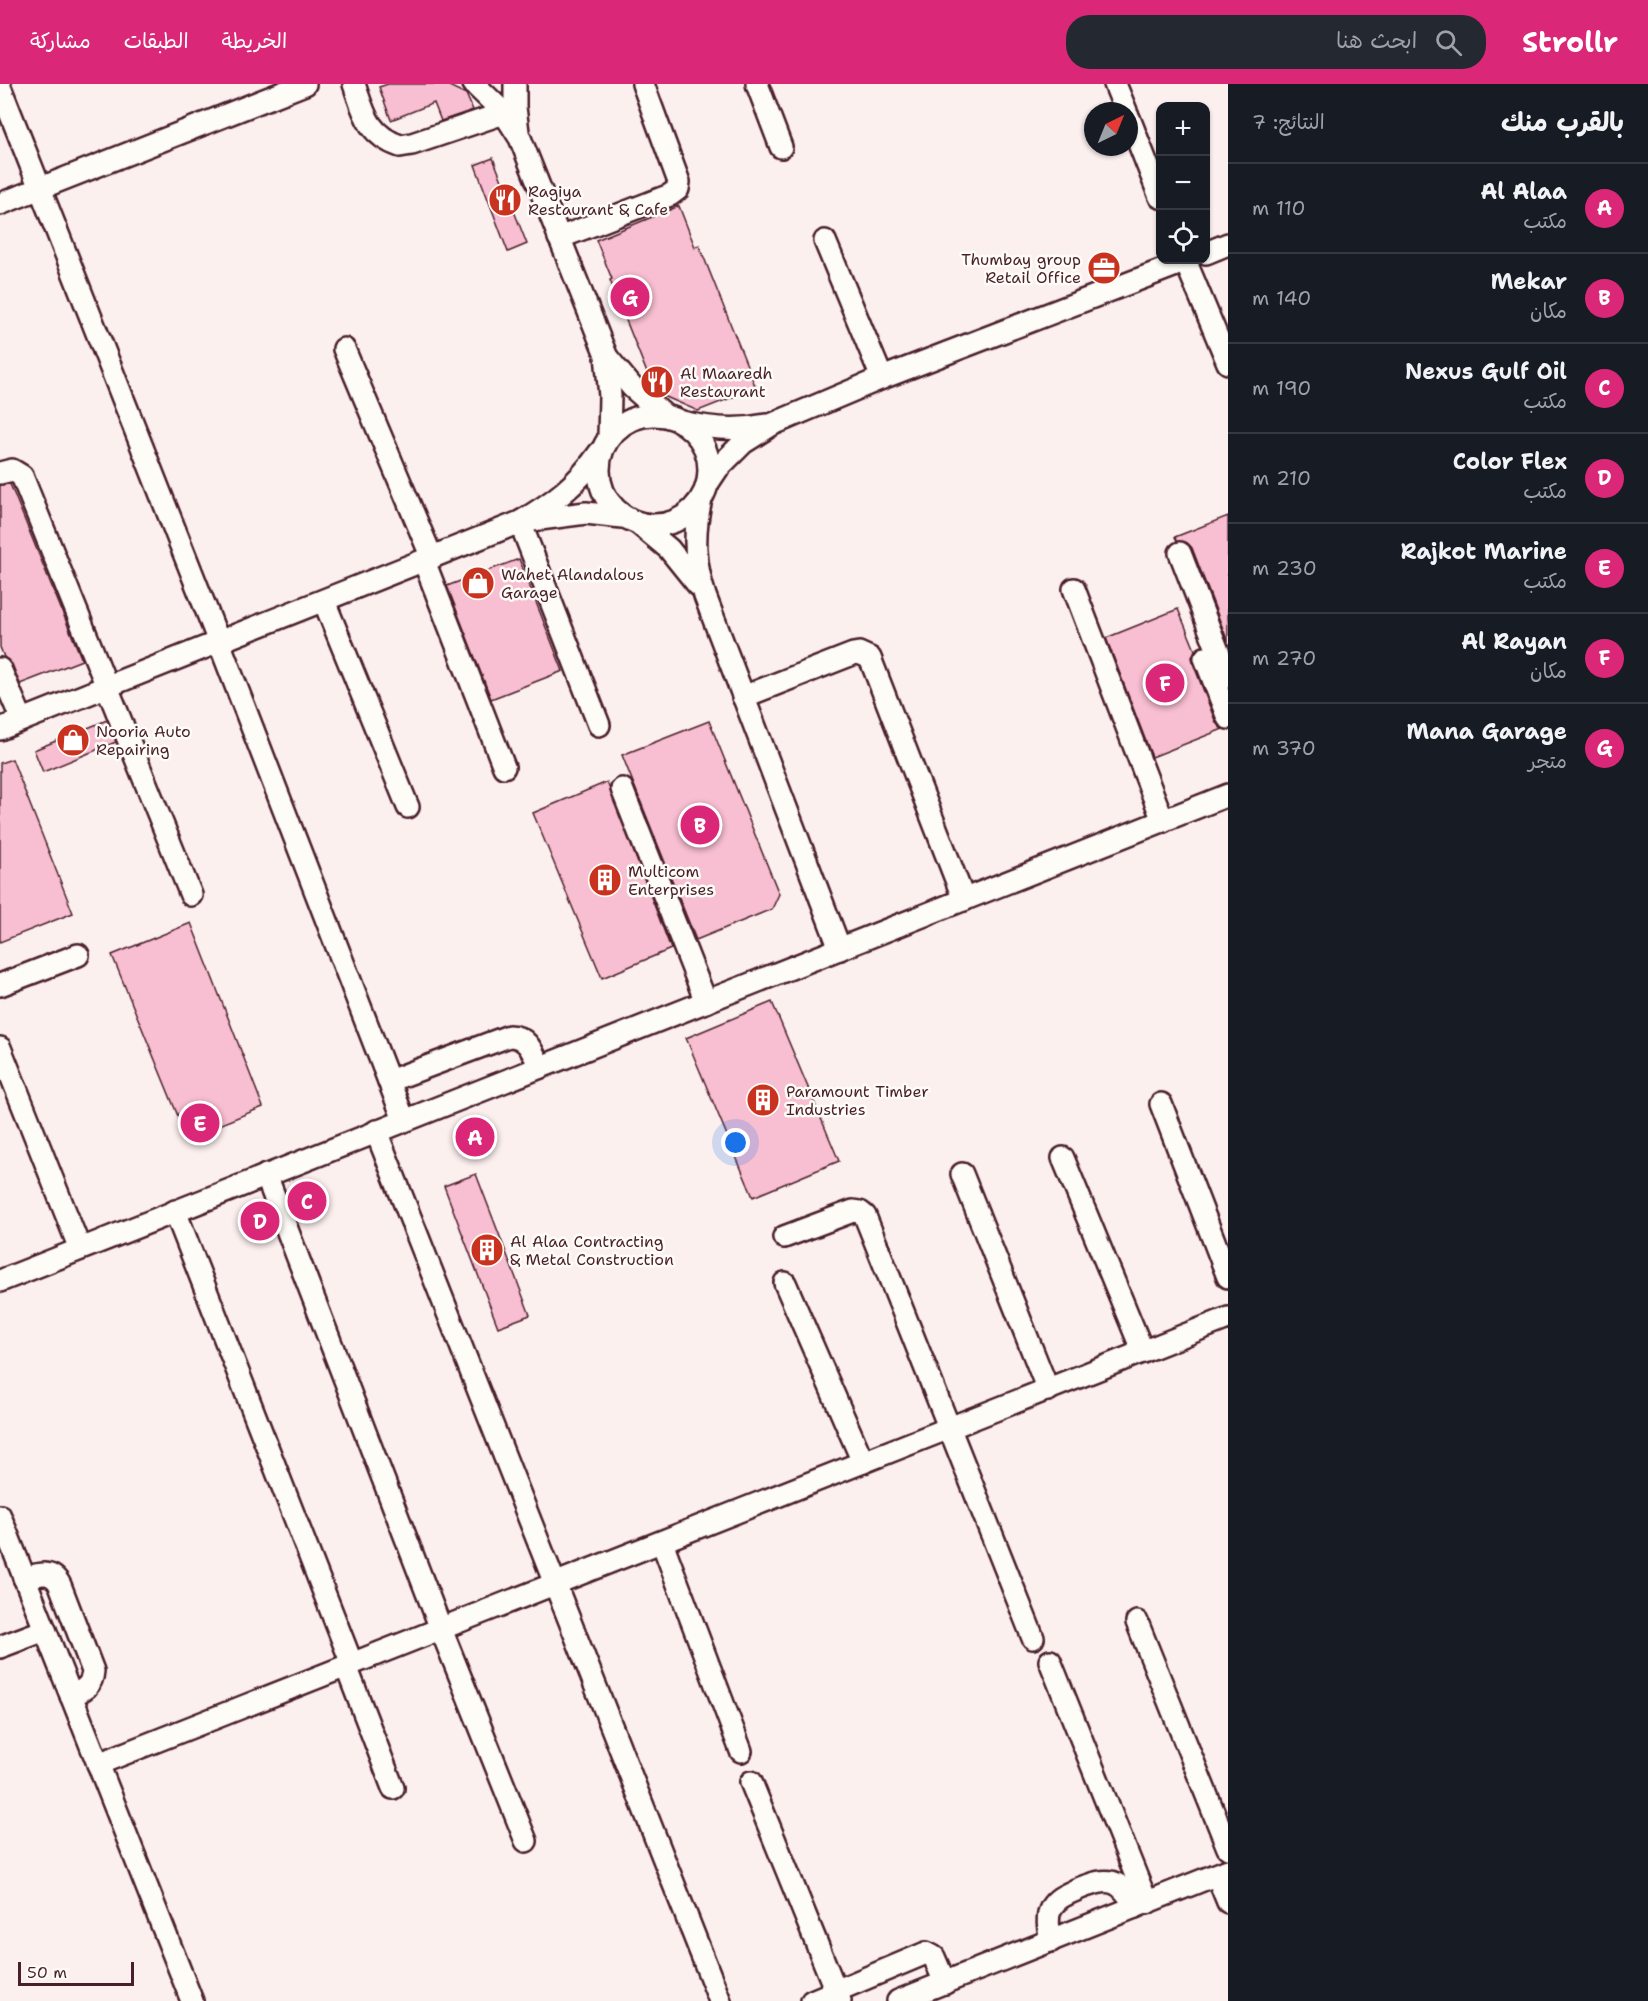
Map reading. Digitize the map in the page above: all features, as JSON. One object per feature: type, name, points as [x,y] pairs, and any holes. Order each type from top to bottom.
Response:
[{"type":"street","points":[[0,204],[305,84]]},
{"type":"street","points":[[354,84],[371,128],[400,146],[504,113]]},
{"type":"street","points":[[474,84],[504,113],[520,138],[606,355],[610,396],[604,445],[598,467],[599,481],[608,501],[669,549],[705,596]]},
{"type":"street","points":[[515,84],[515,107],[520,138]]},
{"type":"street","points":[[559,238],[670,195],[678,189],[679,182],[643,84]]},
{"type":"street","points":[[757,84],[781,147]]},
{"type":"street","points":[[1116,84],[1123,102]]},
{"type":"street","points":[[0,87],[219,642],[404,1120]]},
{"type":"street","points":[[1138,140],[1156,185]]},
{"type":"street","points":[[825,240],[882,378]]},
{"type":"street","points":[[1210,251],[1228,244]]},
{"type":"street","points":[[520,522],[586,513],[653,526],[681,519],[692,510],[718,468],[743,443],[773,424],[882,378],[1176,264]]},
{"type":"street","points":[[1188,264],[1228,363]]},
{"type":"street","points":[[344,349],[428,559],[504,767]]},
{"type":"street","points":[[606,355],[632,387],[672,418],[692,430],[701,441],[707,454],[709,468],[705,491],[697,515],[696,564],[705,596],[840,950]]},
{"type":"street","points":[[0,729],[520,522],[562,495],[583,475],[620,426],[633,418],[648,415],[672,418],[717,429],[773,424]]},
{"type":"street","points":[[0,473],[12,470],[22,476],[191,895]]},
{"type":"street","points":[[520,522],[598,725]]},
{"type":"street","points":[[1180,553],[1228,677]]},
{"type":"street","points":[[1074,589],[1162,821]]},
{"type":"street","points":[[324,601],[408,807]]},
{"type":"street","points":[[1191,621],[1228,718]]},
{"type":"street","points":[[743,697],[859,652],[870,658],[964,900]]},
{"type":"street","points":[[0,669],[22,720]]},
{"type":"street","points":[[622,789],[706,1002]]},
{"type":"street","points":[[0,1281],[1228,795]]},
{"type":"street","points":[[0,986],[78,955]]},
{"type":"street","points":[[389,1081],[510,1036],[521,1037],[525,1041],[540,1067]]},
{"type":"street","points":[[0,1048],[80,1249]]},
{"type":"street","points":[[1161,1104],[1228,1277]]},
{"type":"street","points":[[376,1131],[720,2001]]},
{"type":"street","points":[[1063,1158],[1143,1352]]},
{"type":"street","points":[[962,1174],[1048,1390]]},
{"type":"street","points":[[266,1175],[441,1629],[526,1841]]},
{"type":"street","points":[[175,1211],[349,1665],[393,1788]]},
{"type":"street","points":[[784,1237],[853,1212],[860,1212],[865,1216],[1033,1638]]},
{"type":"street","points":[[785,1283],[863,1462]]},
{"type":"street","points":[[98,1764],[1228,1318]]},
{"type":"street","points":[[0,1516],[5,1545],[24,1578],[192,2001]]},
{"type":"street","points":[[662,1542],[741,1751]]},
{"type":"street","points":[[24,1578],[42,1574],[53,1576],[60,1585],[68,1605],[93,1671],[88,1686],[71,1696]]},
{"type":"street","points":[[1137,1622],[1228,1848]]},
{"type":"street","points":[[0,1647],[45,1630]]},
{"type":"street","points":[[1050,1661],[1141,1905]]},
{"type":"street","points":[[751,1782],[838,1996]]},
{"type":"street","points":[[898,2001],[1223,1873],[1228,1902]]},
{"type":"street","points":[[1051,1941],[1048,1921],[1054,1903],[1064,1895],[1096,1882],[1117,1883],[1141,1905]]},
{"type":"street","points":[[812,2001],[838,1996],[926,1953],[934,1957],[945,1983]]},
{"type":"building","points":[[388,84],[445,84],[466,94],[473,110],[441,121],[434,103],[391,120],[379,87]]},
{"type":"building","points":[[493,158],[527,244],[508,252],[475,165]]},
{"type":"building","points":[[679,206],[695,247],[699,245],[756,388],[698,411],[659,394],[653,388],[596,240]]},
{"type":"building","points":[[10,484],[82,660],[20,684],[12,664],[4,657],[0,647],[0,485]]},
{"type":"building","points":[[1228,516],[1228,642],[1192,548],[1187,543],[1177,541],[1175,537]]},
{"type":"building","points":[[519,559],[563,671],[491,699],[447,586]]},
{"type":"building","points":[[1178,609],[1195,650],[1192,657],[1193,663],[1216,723],[1223,729],[1152,757],[1106,638]]},
{"type":"building","points":[[107,720],[116,742],[43,772],[34,750]]},
{"type":"building","points":[[709,721],[779,894],[772,909],[696,940],[622,755]]},
{"type":"building","points":[[12,759],[73,913],[0,942],[0,763]]},
{"type":"building","name":"Multicom Enterprises","points":[[607,782],[671,949],[602,978],[533,813]]},
{"type":"building","points":[[191,923],[263,1107],[187,1138],[112,955]]},
{"type":"building","name":"Paramount Timber Industries","points":[[772,1002],[839,1161],[753,1197],[686,1038]]},
{"type":"building","points":[[483,1121],[492,1143],[468,1153],[459,1130]]},
{"type":"building","name":"Al Alaa Contracting & Metal Construction","points":[[476,1174],[530,1315],[498,1327],[444,1186]]},
{"type":"place","name":"Ragiya Restaurant & Cafe","points":[[505,200]]},
{"type":"place","name":"Thumbay group Retail Office","points":[[1104,268]]},
{"type":"place","name":"Mana Garage","points":[[630,297]]},
{"type":"place","name":"Al Maaredh Restaurant","points":[[657,382]]},
{"type":"place","name":"Wahet Alandalous Garage","points":[[478,583]]},
{"type":"place","name":"Al Rayan","points":[[1165,683]]},
{"type":"place","name":"Nooria Auto Repairing","points":[[73,740]]},
{"type":"place","name":"Mekar","points":[[700,825]]},
{"type":"place","name":"Multicom Enterprises","points":[[605,880]]},
{"type":"place","name":"Paramount Timber Industries","points":[[763,1100]]},
{"type":"place","name":"Rajkot Marine","points":[[200,1123]]},
{"type":"place","name":"Al Alaa","points":[[475,1137]]},
{"type":"place","name":"Nexus Gulf Oil","points":[[307,1201]]},
{"type":"place","name":"Color Flex","points":[[260,1221]]},
{"type":"place","name":"Al Alaa Contracting & Metal Construction","points":[[487,1250]]}]
